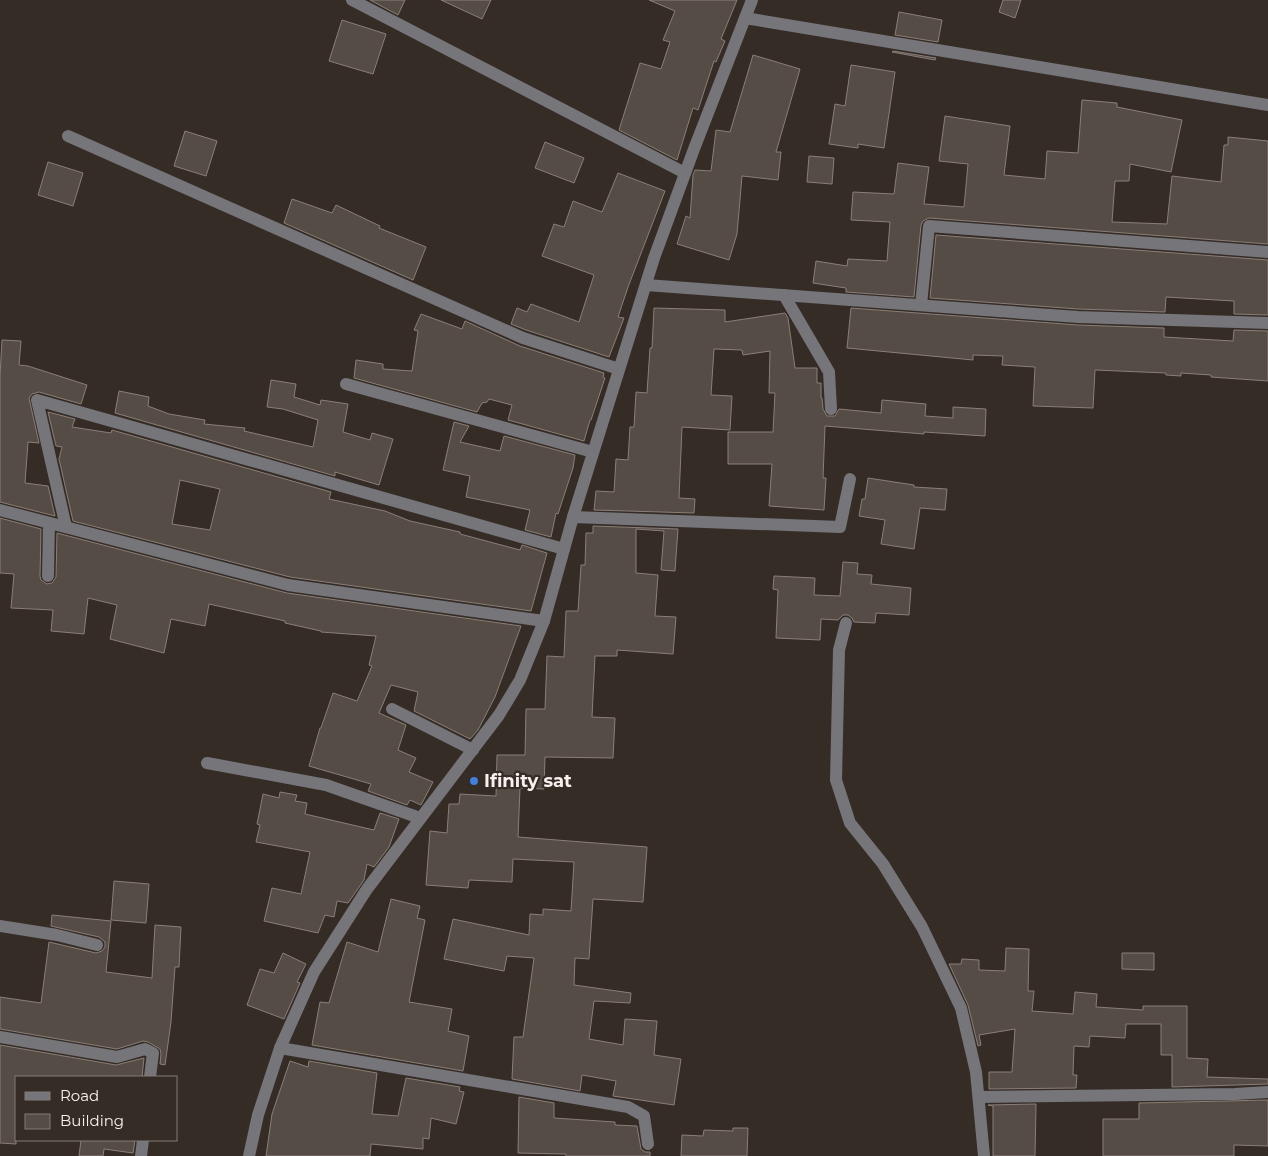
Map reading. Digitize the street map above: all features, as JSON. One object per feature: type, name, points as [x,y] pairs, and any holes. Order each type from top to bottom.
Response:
[{"type":"street","points":[[352,0],[685,172]]},
{"type":"street","points":[[250,1156],[258,1115],[280,1048],[314,972],[367,889],[473,750],[520,680],[544,621],[573,517],[646,285],[685,172],[752,0]]},
{"type":"street","points":[[745,18],[1268,105]]},
{"type":"street","points":[[68,136],[523,338],[620,369]]},
{"type":"street","points":[[922,305],[929,226],[1268,252]]},
{"type":"street","points":[[646,285],[1078,317],[1268,323]]},
{"type":"street","points":[[784,295],[829,372],[831,409]]},
{"type":"street","points":[[346,384],[593,452]]},
{"type":"street","points":[[66,527],[37,400],[564,549]]},
{"type":"street","points":[[573,517],[840,527],[850,480]]},
{"type":"street","points":[[0,510],[288,585],[544,621]]},
{"type":"street","points":[[48,576],[49,523]]},
{"type":"street","points":[[846,623],[839,650],[836,780],[850,823],[883,864],[922,927],[961,1008],[976,1072],[984,1156]]},
{"type":"street","points":[[392,709],[473,750]]},
{"type":"street","points":[[207,763],[326,784],[420,818]]},
{"type":"street","points":[[0,926],[57,935],[97,945]]},
{"type":"street","points":[[0,1037],[117,1057],[145,1049],[153,1053],[150,1076]]},
{"type":"street","points":[[280,1048],[628,1107],[644,1116],[648,1144]]},
{"type":"street","points":[[979,1097],[1268,1092]]},
{"type":"street","points":[[141,1156],[143,1141]]},
{"type":"building","points":[[370,0],[405,0],[398,15]]},
{"type":"building","points":[[441,0],[491,0],[482,19]]},
{"type":"building","points":[[649,0],[737,0],[721,39],[725,41],[716,62],[714,61],[698,110],[693,108],[677,160],[619,130],[640,63],[661,69],[670,42],[663,40],[675,11]]},
{"type":"building","points":[[1003,0],[1021,0],[1015,18],[999,12]]},
{"type":"building","points":[[899,12],[942,20],[938,42],[895,35]]},
{"type":"building","points":[[342,20],[386,34],[373,74],[329,61]]},
{"type":"building","points":[[893,51],[936,58],[935,60]]},
{"type":"building","points":[[753,55],[800,69],[776,152],[781,152],[778,180],[742,176],[737,234],[729,260],[677,244],[686,216],[690,218],[695,170],[711,171],[716,130],[730,132]]},
{"type":"building","points":[[851,65],[895,72],[884,148],[858,144],[858,148],[829,144],[835,104],[845,106]]},
{"type":"building","points":[[1082,100],[1117,103],[1117,107],[1182,120],[1171,172],[1130,164],[1129,181],[1115,181],[1112,222],[1167,224],[1172,176],[1221,182],[1224,145],[1228,145],[1228,137],[1268,141],[1268,244],[929,218],[923,221],[921,225],[914,297],[846,292],[846,288],[813,283],[816,261],[847,266],[848,259],[887,261],[890,222],[851,220],[853,192],[894,194],[898,163],[929,167],[924,204],[964,207],[968,164],[939,161],[945,116],[1010,126],[1004,175],[1045,179],[1047,151],[1078,153]]},
{"type":"building","points":[[185,131],[217,141],[206,176],[174,166]]},
{"type":"building","points":[[545,142],[584,158],[574,183],[535,168]]},
{"type":"building","points":[[809,156],[834,158],[832,184],[807,182]]},
{"type":"building","points":[[48,162],[83,173],[73,206],[38,195]]},
{"type":"building","points":[[618,173],[665,191],[628,287],[618,317],[624,318],[609,357],[511,324],[517,308],[527,312],[531,304],[579,322],[594,275],[542,256],[554,224],[564,227],[573,201],[602,212]]},
{"type":"building","points":[[292,199],[332,213],[336,205],[380,226],[379,228],[426,247],[413,280],[284,223]]},
{"type":"building","points":[[936,235],[1268,260],[1268,315],[1234,314],[1234,301],[1166,297],[1165,312],[1078,309],[930,298]]},
{"type":"building","points":[[654,308],[725,310],[725,322],[785,313],[788,318],[795,368],[817,368],[817,383],[821,383],[823,409],[827,416],[835,416],[839,409],[881,413],[882,400],[926,404],[925,416],[953,418],[953,407],[986,409],[985,436],[924,432],[924,434],[825,426],[823,478],[826,478],[824,510],[769,506],[772,464],[728,464],[728,432],[773,432],[775,393],[769,393],[770,351],[743,355],[742,350],[714,349],[711,395],[732,396],[730,430],[682,427],[679,498],[695,499],[694,513],[594,510],[596,491],[614,492],[616,459],[628,460],[630,427],[634,427],[636,392],[647,393]]},
{"type":"building","points":[[851,308],[1078,325],[1164,328],[1164,337],[1233,341],[1234,330],[1268,331],[1268,381],[1181,373],[1181,376],[1166,375],[1166,373],[1095,370],[1093,408],[1033,406],[1035,367],[1002,365],[1003,356],[973,355],[973,360],[847,348]]},
{"type":"building","points":[[421,314],[462,329],[465,321],[520,346],[604,373],[603,377],[605,378],[584,441],[508,420],[512,405],[489,399],[487,402],[482,403],[477,412],[354,378],[356,360],[383,364],[383,369],[412,371],[418,331],[414,330]]},
{"type":"building","points":[[2,340],[21,341],[19,365],[28,366],[87,385],[81,404],[39,392],[32,394],[29,398],[39,443],[28,442],[25,483],[48,486],[55,516],[0,502],[0,376]]},
{"type":"building","points":[[271,380],[296,384],[294,397],[320,405],[321,400],[348,404],[343,432],[370,440],[372,433],[393,439],[379,485],[335,472],[335,476],[115,413],[119,391],[149,397],[148,406],[169,414],[205,420],[204,424],[245,428],[244,431],[313,447],[318,420],[283,409],[267,407]]},
{"type":"building","points":[[48,412],[75,419],[72,427],[111,433],[112,430],[331,492],[329,499],[385,511],[410,521],[460,532],[460,534],[520,550],[522,545],[547,553],[531,611],[290,577],[73,521],[59,459],[62,447],[56,446]],"holes":[[[180,480],[220,489],[210,530],[172,524]]]},
{"type":"building","points":[[454,422],[469,426],[460,442],[500,451],[504,436],[575,455],[573,468],[558,514],[556,513],[551,537],[525,530],[530,510],[466,497],[470,476],[443,470]]},
{"type":"building","points":[[868,478],[914,485],[914,487],[947,489],[945,510],[920,508],[914,549],[881,544],[885,520],[859,516],[862,499],[865,499]]},
{"type":"building","points":[[0,518],[41,529],[40,576],[41,580],[47,584],[52,583],[56,577],[57,533],[287,593],[521,626],[495,697],[478,730],[470,739],[414,711],[418,692],[391,685],[379,713],[406,725],[398,750],[416,758],[409,772],[433,782],[421,805],[410,800],[407,805],[368,791],[371,784],[309,766],[333,693],[357,701],[372,666],[369,665],[376,636],[321,632],[285,623],[285,621],[209,604],[205,626],[171,619],[164,653],[110,639],[117,605],[88,598],[84,634],[51,631],[53,610],[11,608],[14,574],[0,573]]},
{"type":"building","points":[[593,526],[678,529],[675,571],[661,570],[664,531],[636,529],[636,573],[658,575],[655,616],[676,617],[673,654],[617,650],[617,656],[595,656],[592,717],[615,718],[613,758],[545,757],[544,789],[520,788],[518,837],[647,847],[643,902],[593,899],[589,959],[575,958],[574,985],[631,993],[630,1003],[594,1001],[589,1039],[623,1045],[625,1019],[657,1021],[654,1055],[681,1059],[674,1105],[613,1096],[616,1081],[582,1075],[580,1091],[512,1079],[514,1037],[523,1037],[534,958],[507,956],[504,971],[444,959],[453,919],[529,935],[530,914],[543,915],[543,909],[571,911],[574,862],[513,859],[512,882],[469,880],[468,888],[426,885],[430,831],[447,833],[449,804],[459,804],[460,794],[496,796],[497,755],[525,755],[526,709],[545,709],[547,656],[564,657],[566,611],[578,611],[581,565],[585,565],[586,533],[593,533]]},
{"type":"building","points":[[843,562],[858,563],[857,574],[872,575],[871,584],[911,588],[909,615],[876,613],[875,623],[854,622],[848,615],[843,615],[838,620],[821,619],[820,640],[776,638],[778,590],[773,589],[774,576],[815,578],[814,595],[840,596]]},
{"type":"building","points":[[280,792],[297,795],[295,801],[307,803],[305,814],[374,830],[380,813],[399,819],[389,847],[374,867],[367,864],[364,880],[348,903],[337,901],[334,917],[325,915],[318,933],[264,921],[272,888],[301,894],[310,852],[256,842],[260,825],[257,824],[263,794],[279,798]]},
{"type":"building","points":[[114,881],[149,884],[146,923],[111,920]]},
{"type":"building","points":[[391,899],[420,906],[417,918],[425,920],[409,1002],[452,1009],[448,1031],[469,1036],[463,1071],[312,1045],[320,1002],[329,1003],[347,942],[378,952]]},
{"type":"building","points":[[52,915],[111,921],[106,972],[152,978],[155,925],[181,927],[179,967],[175,967],[171,1022],[165,1065],[160,1064],[160,1049],[148,1042],[143,1041],[117,1049],[0,1029],[0,997],[41,1003],[49,942],[96,953],[102,951],[105,947],[105,942],[99,937],[51,926]]},
{"type":"building","points":[[1006,948],[1029,949],[1028,991],[1034,991],[1032,1011],[1073,1014],[1075,992],[1097,994],[1096,1007],[1143,1010],[1143,1006],[1187,1006],[1187,1058],[1208,1059],[1207,1077],[1268,1079],[1268,1084],[1172,1087],[1172,1055],[1161,1055],[1161,1024],[1126,1024],[1125,1038],[1090,1036],[1089,1047],[1074,1046],[1073,1075],[1077,1075],[1076,1088],[989,1089],[989,1072],[1012,1072],[1015,1029],[979,1035],[981,1045],[978,1046],[968,1005],[949,964],[961,964],[962,959],[979,960],[979,970],[1005,971]]},
{"type":"building","points":[[283,953],[306,964],[297,982],[300,983],[284,1019],[247,1005],[260,969],[274,973]]},
{"type":"building","points":[[1122,953],[1154,953],[1154,970],[1122,969]]},
{"type":"building","points":[[0,1045],[116,1065],[144,1058],[142,1076],[15,1076],[16,1144],[0,1143]]},
{"type":"building","points":[[290,1061],[308,1067],[309,1061],[377,1073],[372,1114],[398,1116],[406,1078],[460,1087],[459,1091],[464,1092],[456,1124],[431,1118],[429,1139],[423,1138],[423,1149],[371,1144],[370,1156],[266,1156],[272,1114]]},
{"type":"building","points":[[519,1097],[554,1103],[554,1118],[615,1122],[615,1125],[637,1126],[641,1149],[645,1152],[650,1152],[650,1156],[566,1156],[566,1154],[518,1153]]},
{"type":"building","points":[[1268,1100],[1268,1146],[1234,1145],[1234,1156],[1103,1156],[1103,1119],[1139,1119],[1139,1103]]},
{"type":"building","points":[[1036,1104],[1035,1156],[993,1156],[993,1106],[988,1105]]},
{"type":"building","points":[[733,1128],[748,1128],[747,1156],[681,1156],[682,1135],[703,1136],[704,1130],[733,1131]]},
{"type":"building","points":[[81,1141],[135,1141],[133,1153],[104,1149],[103,1156],[79,1156]]},
{"type":"place","name":"Ifinity sat","points":[[474,781]]}]
